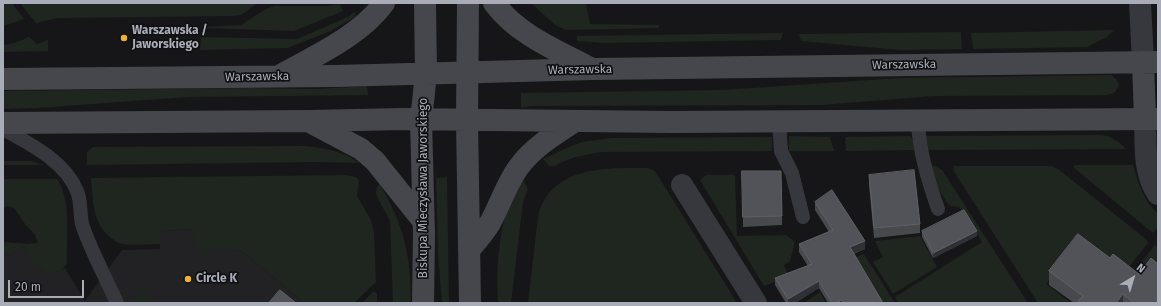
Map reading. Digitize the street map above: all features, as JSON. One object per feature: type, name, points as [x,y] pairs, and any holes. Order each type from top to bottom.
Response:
[{"type":"main road","points":[[279,76],[356,31],[368,21],[384,3]]},
{"type":"main road","name":"Biskupa Mieczysława Jaworskiego","points":[[423,303],[421,120],[426,74],[425,3]]},
{"type":"main road","points":[[468,3],[467,121],[470,303]]},
{"type":"main road","points":[[494,3],[509,21],[520,30],[594,69]]},
{"type":"main road","points":[[3,123],[421,120],[779,121],[1152,119],[1150,62]]},
{"type":"main road","name":"Warszawska","points":[[3,79],[426,74],[594,69],[1150,62]]},
{"type":"main road","points":[[309,121],[361,149],[375,161],[423,221]]},
{"type":"main road","points":[[469,250],[490,223],[506,187],[518,168],[548,138],[575,121]]},
{"type":"street","points":[[1140,3],[1150,62]]},
{"type":"street","points":[[1152,119],[1147,162],[1154,189],[1158,194]]},
{"type":"street","points":[[682,185],[756,303]]},
{"type":"lane","points":[[918,120],[919,136],[924,163],[938,209]]},
{"type":"lane","points":[[779,121],[781,151],[792,173],[803,217]]},
{"type":"lane","points":[[3,129],[32,145],[52,160],[66,174],[77,190],[82,226],[118,303]]},
{"type":"shaded area","points":[[3,3],[12,3],[24,19],[3,26]]},
{"type":"shaded area","points":[[20,3],[258,3],[241,15],[232,16],[58,18],[36,23]]},
{"type":"shaded area","points":[[531,3],[586,3],[590,24],[659,25],[659,28],[566,30],[555,25]]},
{"type":"shaded area","points":[[340,4],[343,11],[294,31],[204,28],[241,25],[266,9],[275,6],[327,6]]},
{"type":"shaded area","points":[[354,12],[356,16],[331,31],[287,48],[200,50],[201,37],[297,39],[348,17]]},
{"type":"shaded area","points":[[1114,30],[1107,37],[1087,47],[973,49],[971,33]]},
{"type":"shaded area","points":[[961,32],[962,49],[900,50],[801,41],[799,34]]},
{"type":"shaded area","points":[[783,33],[781,40],[605,43],[577,41],[577,36]]},
{"type":"shaded area","points":[[29,37],[37,44],[48,40],[48,51],[3,52],[3,45],[15,43]]},
{"type":"shaded area","points":[[1111,75],[1119,84],[1114,93],[1106,95],[934,96],[821,105],[531,106],[521,108],[521,93],[722,90],[900,78]]},
{"type":"shaded area","points":[[367,86],[368,95],[188,97],[38,108],[3,109],[3,91],[250,88],[317,89]]},
{"type":"shaded area","points":[[1101,135],[1115,139],[1126,149],[927,150],[925,136]]},
{"type":"shaded area","points":[[789,136],[830,137],[834,151],[789,151]]},
{"type":"shaded area","points":[[910,136],[917,150],[846,151],[846,137]]},
{"type":"shaded area","points":[[772,137],[772,151],[602,152],[574,158],[556,166],[549,165],[543,159],[582,142],[611,138]]},
{"type":"shaded area","points":[[304,146],[340,153],[359,163],[316,162],[87,165],[87,152],[93,147]]},
{"type":"shaded area","points":[[3,161],[31,161],[43,165],[3,165]]},
{"type":"shaded area","points":[[1075,165],[1133,165],[1145,198],[1158,213],[1158,227],[1153,233],[1073,167]]},
{"type":"shaded area","points":[[930,166],[936,166],[942,170],[1028,303],[898,303],[895,297],[982,242],[959,207],[950,206],[946,202],[938,187]]},
{"type":"shaded area","points":[[954,166],[1051,166],[1058,169],[1147,240],[1148,243],[1124,273],[1078,244],[1046,284],[1071,303],[1038,303],[953,170]]},
{"type":"shaded area","points":[[615,168],[648,168],[655,171],[737,303],[528,303],[538,217],[544,200],[554,187],[567,179],[582,173]]},
{"type":"shaded area","points":[[346,175],[356,177],[359,180],[357,196],[371,220],[374,233],[376,282],[354,303],[304,303],[239,250],[196,249],[193,229],[161,231],[160,244],[132,245],[117,242],[103,230],[96,217],[91,178]]},
{"type":"shaded area","points":[[706,175],[735,175],[737,236],[786,235],[795,242],[790,261],[784,265],[789,276],[764,286],[700,180]]},
{"type":"shaded area","points":[[447,177],[449,303],[442,303],[438,253],[436,178]]},
{"type":"shaded area","points":[[3,179],[57,179],[65,198],[67,220],[67,264],[62,270],[48,272],[38,267],[24,246],[9,255],[3,254],[3,242],[27,244],[37,243],[38,241],[14,208],[8,206],[3,208]]},
{"type":"shaded area","points":[[522,179],[527,186],[527,190],[523,202],[511,303],[498,303],[497,279],[502,230],[509,204]]},
{"type":"shaded area","points":[[379,183],[395,213],[404,241],[410,270],[411,303],[393,303],[390,221],[376,195],[376,190]]},
{"type":"shaded area","name":"Circle K","points":[[193,229],[224,249],[239,250],[248,256],[304,303],[3,303],[3,254],[9,255],[24,246],[40,269],[53,272],[65,268],[85,301],[122,250],[160,249],[160,231]]},
{"type":"shaded area","points":[[920,236],[937,267],[893,294],[873,262],[883,257],[875,241]]},
{"type":"shaded area","points":[[1155,245],[1158,247],[1158,274],[1130,296],[1124,284]]},
{"type":"shaded area","points":[[864,254],[895,303],[880,303],[815,273]]},
{"type":"shaded area","points":[[373,292],[377,293],[377,303],[362,303]]},
{"type":"shaded area","points":[[820,292],[826,303],[804,303]]},
{"type":"shaded area","points":[[139,294],[143,297],[149,297],[157,303],[134,303]]},
{"type":"building","points":[[914,170],[920,224],[874,228],[869,175]]},
{"type":"building","points":[[742,171],[781,171],[782,216],[743,217]]},
{"type":"building","points":[[832,190],[865,241],[850,247],[883,303],[844,303],[842,300],[832,303],[819,281],[788,299],[775,278],[812,264],[799,244],[833,230],[815,202]]},
{"type":"building","points":[[964,210],[977,231],[933,253],[922,231]]},
{"type":"building","points":[[1078,234],[1110,258],[1113,254],[1139,274],[1151,258],[1158,264],[1158,303],[1134,303],[1123,294],[1116,303],[1081,303],[1078,301],[1083,296],[1049,271]]},
{"type":"building","points":[[280,290],[296,303],[269,303]]},
{"type":"place","name":"Warszawska / Jaworskiego","points":[[124,38]]},
{"type":"place","name":"Circle K","points":[[188,279]]}]
